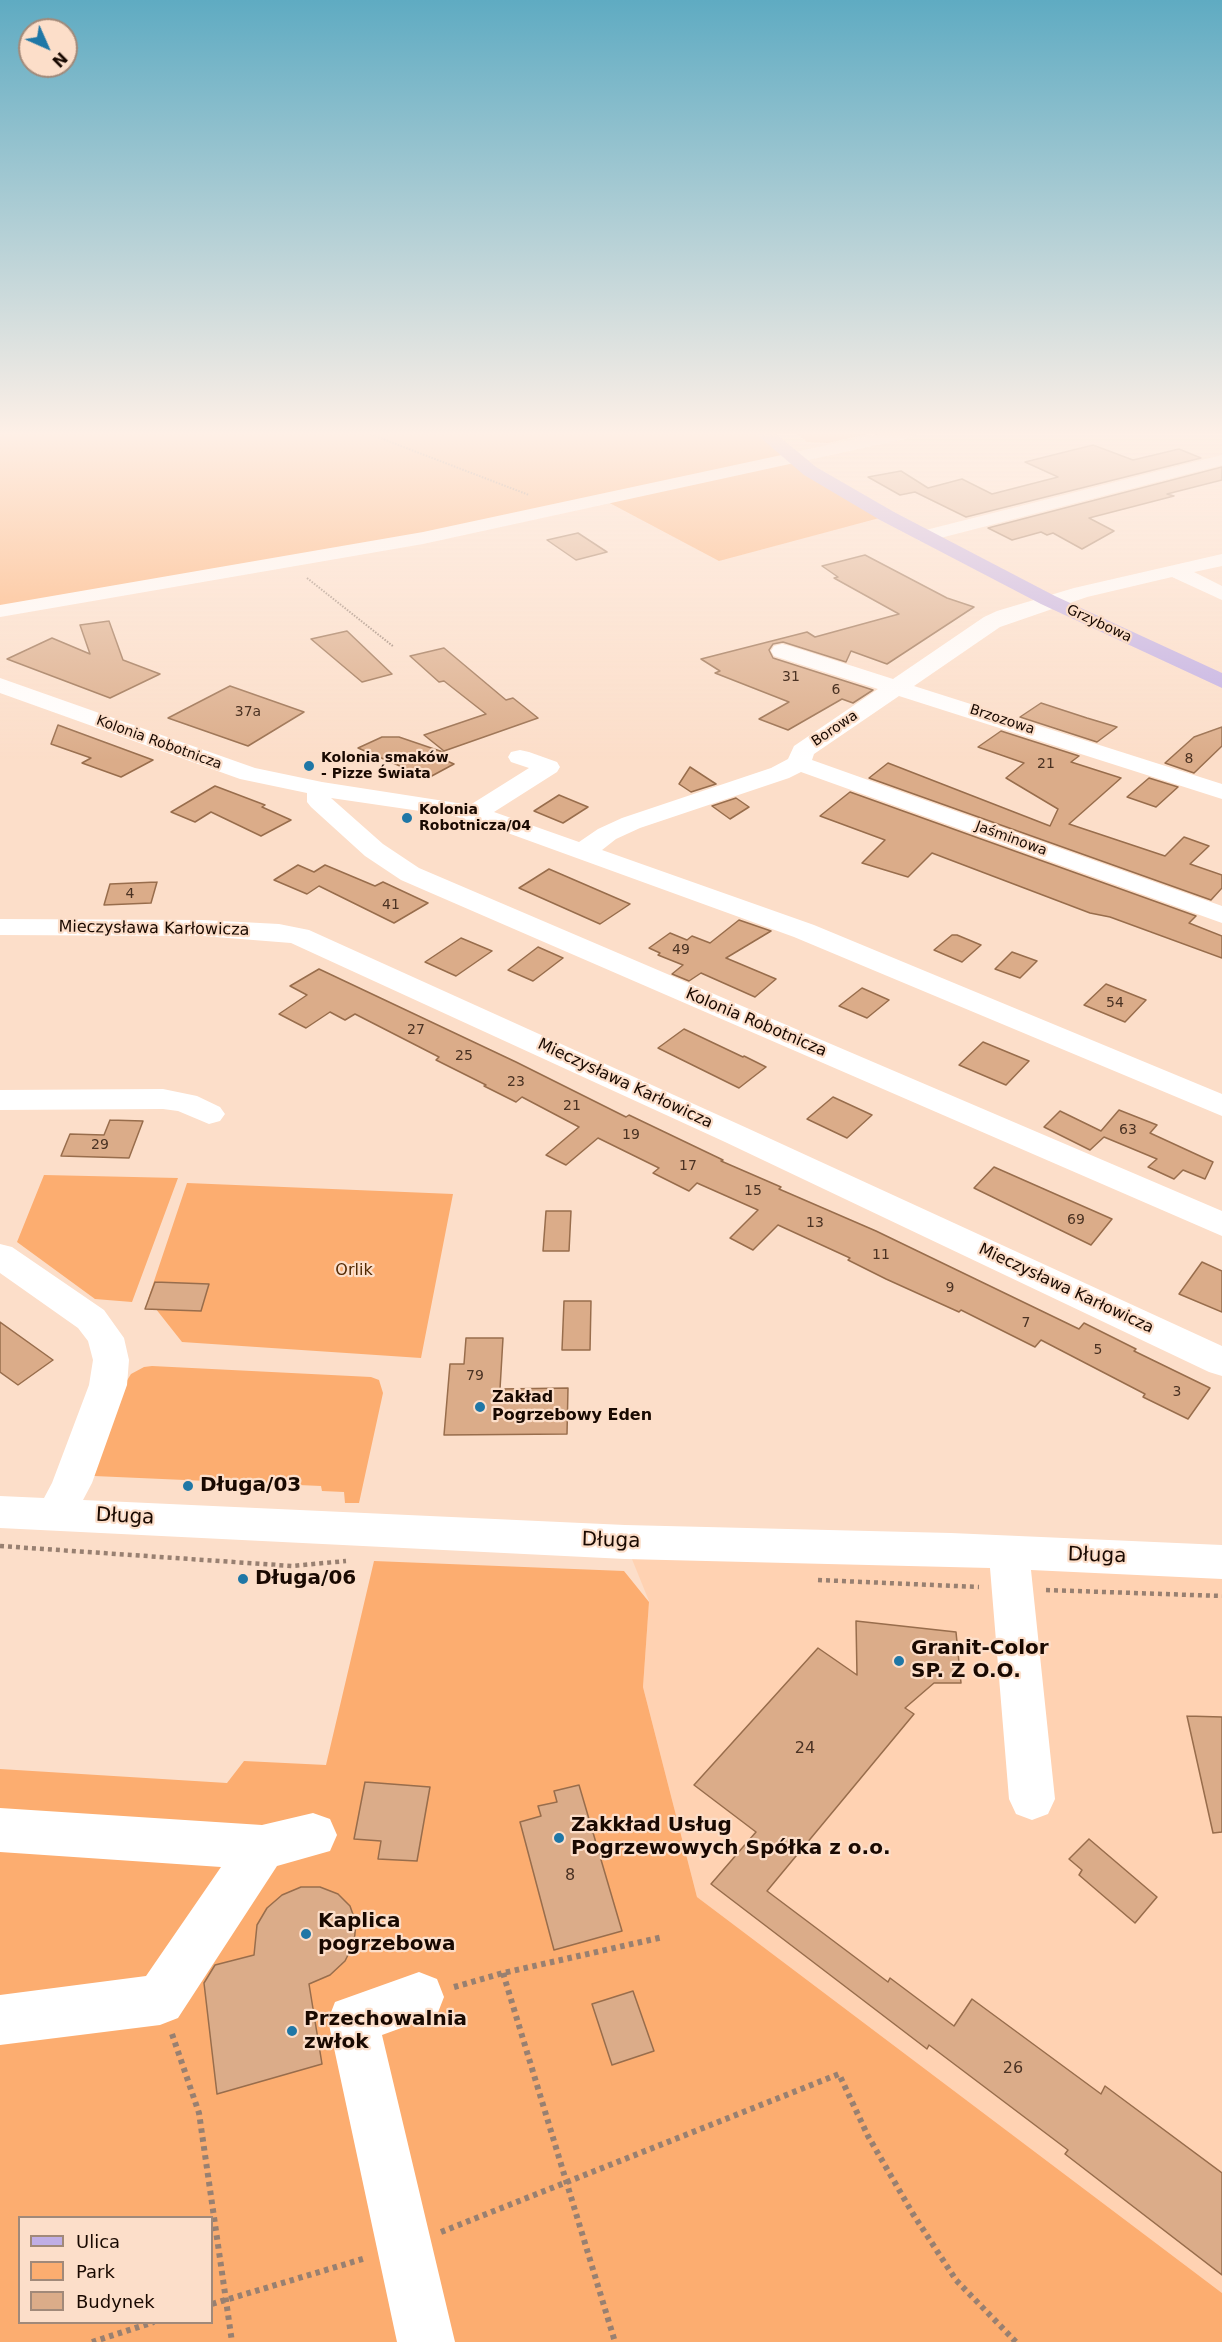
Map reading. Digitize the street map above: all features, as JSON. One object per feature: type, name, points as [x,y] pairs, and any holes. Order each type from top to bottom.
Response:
[{"type":"main road","name":"Grzybowa","points":[[937,542],[1048,600],[1222,681]]},
{"type":"street","points":[[0,611],[399,542]]},
{"type":"street","name":"Borowa","points":[[583,851],[618,828],[780,773],[799,763],[803,751],[992,622],[1048,600],[1222,560]]},
{"type":"street","points":[[1175,571],[1222,594]]},
{"type":"street","name":"Brzozowa","points":[[782,651],[1222,792]]},
{"type":"street","name":"Kolonia Robotnicza","points":[[0,685],[241,771],[322,789],[420,802],[473,814],[583,851],[804,931],[1222,1106]]},
{"type":"street","points":[[473,814],[548,767],[520,757]]},
{"type":"street","name":"Jaśminowa","points":[[799,763],[1222,915]]},
{"type":"street","name":"Kolonia Robotnicza","points":[[322,789],[318,795],[320,802],[374,850],[410,874],[1222,1224]]},
{"type":"street","name":"Mieczysława Karłowicza","points":[[0,927],[203,928],[279,932],[299,936],[736,1135],[1222,1362]]},
{"type":"street","points":[[0,1100],[163,1099],[186,1103],[209,1114]]},
{"type":"street","points":[[0,1256],[91,1319],[106,1338],[111,1360],[108,1385],[72,1483],[56,1514]]},
{"type":"street","name":"Długa","points":[[0,1512],[625,1542],[1009,1552],[1222,1562]]},
{"type":"street","points":[[1009,1552],[1032,1799]]},
{"type":"street","points":[[0,1830],[262,1847],[313,1835]]},
{"type":"street","points":[[0,2020],[160,2000],[262,1847]]},
{"type":"street","points":[[419,1997],[353,2020],[426,2342]]},
{"type":"path","points":[[286,561],[394,647]]},
{"type":"path","points":[[419,1997],[503,1973],[663,1937]]},
{"type":"path","points":[[503,1973],[615,2342]]},
{"type":"path","points":[[160,2000],[199,2113],[232,2342]]},
{"type":"path","points":[[213,2304],[403,2247],[567,2184],[839,2074],[867,2136],[913,2214],[956,2280],[1016,2342]]},
{"type":"path","points":[[93,2342],[148,2324]]},
{"type":"shaded area","points":[[625,1542],[1222,1562],[1222,2293],[697,1897],[643,1687],[649,1601]]},
{"type":"green space","points":[[0,542],[372,542],[0,610]]},
{"type":"green space","points":[[684,542],[789,542],[719,561]]},
{"type":"green space","points":[[44,1175],[178,1178],[132,1302],[95,1299],[17,1242]]},
{"type":"green space","name":"Orlik","points":[[187,1183],[453,1194],[421,1358],[182,1342],[148,1299]]},
{"type":"green space","points":[[144,1367],[371,1377],[379,1380],[383,1393],[359,1503],[345,1503],[344,1492],[322,1491],[321,1486],[94,1476],[126,1382],[131,1374]]},
{"type":"green space","points":[[374,1561],[624,1571],[649,1602],[643,1687],[697,1897],[1222,2293],[1222,2342],[0,2342],[0,1769],[227,1783],[244,1761],[326,1765]]},
{"type":"building","points":[[550,542],[592,542],[607,552],[576,560]]},
{"type":"building","points":[[1070,542],[1094,542],[1082,549]]},
{"type":"building","points":[[865,555],[947,598],[974,607],[887,664],[851,651],[846,662],[783,642],[773,644],[769,650],[773,658],[873,690],[853,703],[842,699],[788,730],[759,719],[789,702],[715,673],[720,671],[701,659],[807,632],[815,637],[899,614],[834,578],[838,577],[822,566]]},
{"type":"building","points":[[109,621],[123,660],[160,674],[110,698],[7,659],[52,638],[90,654],[80,625]]},
{"type":"building","points":[[347,631],[392,674],[362,682],[311,639]]},
{"type":"building","points":[[444,648],[506,700],[513,698],[538,718],[444,751],[424,735],[486,714],[444,681],[439,682],[410,656]]},
{"type":"building","points":[[230,686],[304,712],[248,746],[168,718]]},
{"type":"building","points":[[1041,703],[1117,727],[1097,742],[1020,717]]},
{"type":"building","points":[[58,725],[153,760],[121,777],[82,763],[91,758],[51,744]]},
{"type":"building","points":[[1222,727],[1222,746],[1194,773],[1165,763],[1194,737]]},
{"type":"building","points":[[1001,731],[1079,756],[1071,762],[1121,778],[1069,824],[1165,856],[1184,837],[1209,846],[1190,864],[1222,875],[1222,888],[1211,900],[869,778],[888,763],[1050,826],[1058,809],[1006,778],[1024,763],[978,747]]},
{"type":"building","points":[[382,737],[399,737],[443,752],[433,755],[454,764],[428,778],[358,748]]},
{"type":"building","points":[[690,767],[716,784],[691,792],[679,784]]},
{"type":"building","points":[[1149,778],[1178,787],[1156,807],[1127,797]]},
{"type":"building","points":[[215,786],[265,805],[262,807],[291,820],[261,836],[211,812],[195,822],[171,812]]},
{"type":"building","points":[[850,792],[1196,916],[1189,923],[1222,936],[1222,958],[1110,917],[1090,913],[932,853],[908,877],[862,863],[885,840],[820,816]]},
{"type":"building","points":[[559,795],[588,807],[563,823],[534,811]]},
{"type":"building","points":[[736,798],[749,807],[730,819],[712,806]]},
{"type":"building","points":[[298,865],[314,872],[325,865],[375,886],[383,882],[428,903],[394,923],[319,886],[307,894],[274,880]]},
{"type":"building","points":[[549,869],[630,904],[600,924],[519,888]]},
{"type":"building","points":[[157,882],[151,903],[104,905],[110,884]]},
{"type":"building","points":[[739,920],[771,931],[726,958],[776,979],[755,997],[701,973],[689,981],[672,974],[683,965],[658,955],[660,953],[649,948],[670,933],[687,940],[692,936],[710,943]]},
{"type":"building","points":[[952,935],[981,945],[962,962],[934,950]]},
{"type":"building","points":[[461,938],[492,951],[456,976],[425,962]]},
{"type":"building","points":[[538,947],[563,958],[533,981],[508,970]]},
{"type":"building","points":[[1012,952],[1037,961],[1020,978],[995,969]]},
{"type":"building","points":[[319,969],[626,1117],[629,1115],[723,1160],[721,1161],[781,1187],[779,1189],[876,1231],[1079,1329],[1084,1323],[1136,1349],[1134,1351],[1210,1388],[1188,1419],[1143,1397],[1145,1394],[1041,1340],[1035,1347],[961,1310],[959,1312],[886,1279],[848,1260],[850,1258],[778,1225],[753,1250],[730,1238],[758,1210],[697,1183],[689,1191],[653,1173],[659,1168],[598,1138],[566,1165],[546,1155],[579,1127],[522,1097],[516,1102],[436,1060],[439,1057],[355,1014],[345,1020],[330,1012],[306,1028],[279,1014],[307,995],[290,986]]},
{"type":"building","points":[[1106,984],[1146,1000],[1125,1022],[1084,1005]]},
{"type":"building","points":[[862,988],[889,1000],[867,1018],[839,1006]]},
{"type":"building","points":[[684,1029],[766,1067],[739,1088],[658,1048]]},
{"type":"building","points":[[983,1042],[1029,1061],[1006,1085],[959,1065]]},
{"type":"building","points":[[833,1097],[872,1115],[847,1138],[807,1119]]},
{"type":"building","points":[[1119,1110],[1157,1125],[1150,1133],[1213,1162],[1205,1179],[1183,1170],[1174,1179],[1148,1167],[1157,1159],[1104,1137],[1090,1150],[1044,1127],[1060,1111],[1101,1131]]},
{"type":"building","points":[[110,1120],[143,1121],[129,1158],[61,1156],[70,1134],[104,1135]]},
{"type":"building","points":[[994,1167],[1112,1219],[1091,1245],[974,1188]]},
{"type":"building","points":[[546,1211],[571,1211],[569,1251],[543,1251]]},
{"type":"building","points":[[1202,1262],[1222,1271],[1222,1312],[1179,1294]]},
{"type":"building","points":[[155,1282],[209,1284],[201,1311],[145,1309]]},
{"type":"building","points":[[564,1301],[591,1301],[590,1350],[562,1350]]},
{"type":"building","points":[[0,1322],[53,1360],[18,1385],[0,1372]]},
{"type":"building","points":[[466,1338],[503,1338],[500,1389],[568,1388],[567,1434],[444,1435],[450,1364],[464,1364]]},
{"type":"building","points":[[856,1621],[956,1632],[961,1683],[934,1683],[905,1708],[914,1714],[767,1891],[888,1982],[890,1978],[954,2026],[972,1999],[1101,2094],[1105,2086],[1222,2173],[1222,2275],[1065,2154],[1068,2150],[929,2045],[927,2049],[711,1884],[756,1832],[694,1785],[818,1648],[857,1675]]},
{"type":"building","points":[[1187,1716],[1222,1717],[1222,1832],[1213,1833]]},
{"type":"building","points":[[365,1782],[430,1787],[417,1861],[378,1859],[381,1841],[354,1839]]},
{"type":"building","points":[[579,1785],[622,1931],[554,1950],[520,1822],[541,1816],[538,1806],[557,1802],[554,1791]]},
{"type":"building","points":[[1089,1839],[1157,1897],[1135,1923],[1079,1875],[1082,1870],[1069,1859]]},
{"type":"building","points":[[301,1887],[320,1887],[338,1894],[350,1906],[356,1923],[354,1943],[345,1961],[330,1975],[309,1984],[322,2064],[217,2094],[204,1983],[215,1965],[254,1955],[257,1925],[267,1908],[282,1895]]},
{"type":"building","points":[[633,1991],[654,2051],[612,2065],[592,2004]]},
{"type":"place","name":"Kolonia smaków - Pizze Świata","points":[[309,766]]},
{"type":"place","name":"Kolonia Robotnicza/04","points":[[407,818]]},
{"type":"place","name":"Zakład Pogrzebowy Eden","points":[[480,1407]]},
{"type":"place","name":"Długa/03","points":[[188,1486]]},
{"type":"place","name":"Długa/06","points":[[243,1579]]},
{"type":"place","name":"Granit-Color SP. Z O.O.","points":[[899,1661]]},
{"type":"place","name":"Zakkład Usług Pogrzewowych Spółka z o.o.","points":[[559,1838]]},
{"type":"place","name":"Kaplica pogrzebowa","points":[[306,1934]]},
{"type":"place","name":"Przechowalnia zwłok","points":[[292,2031]]}]
